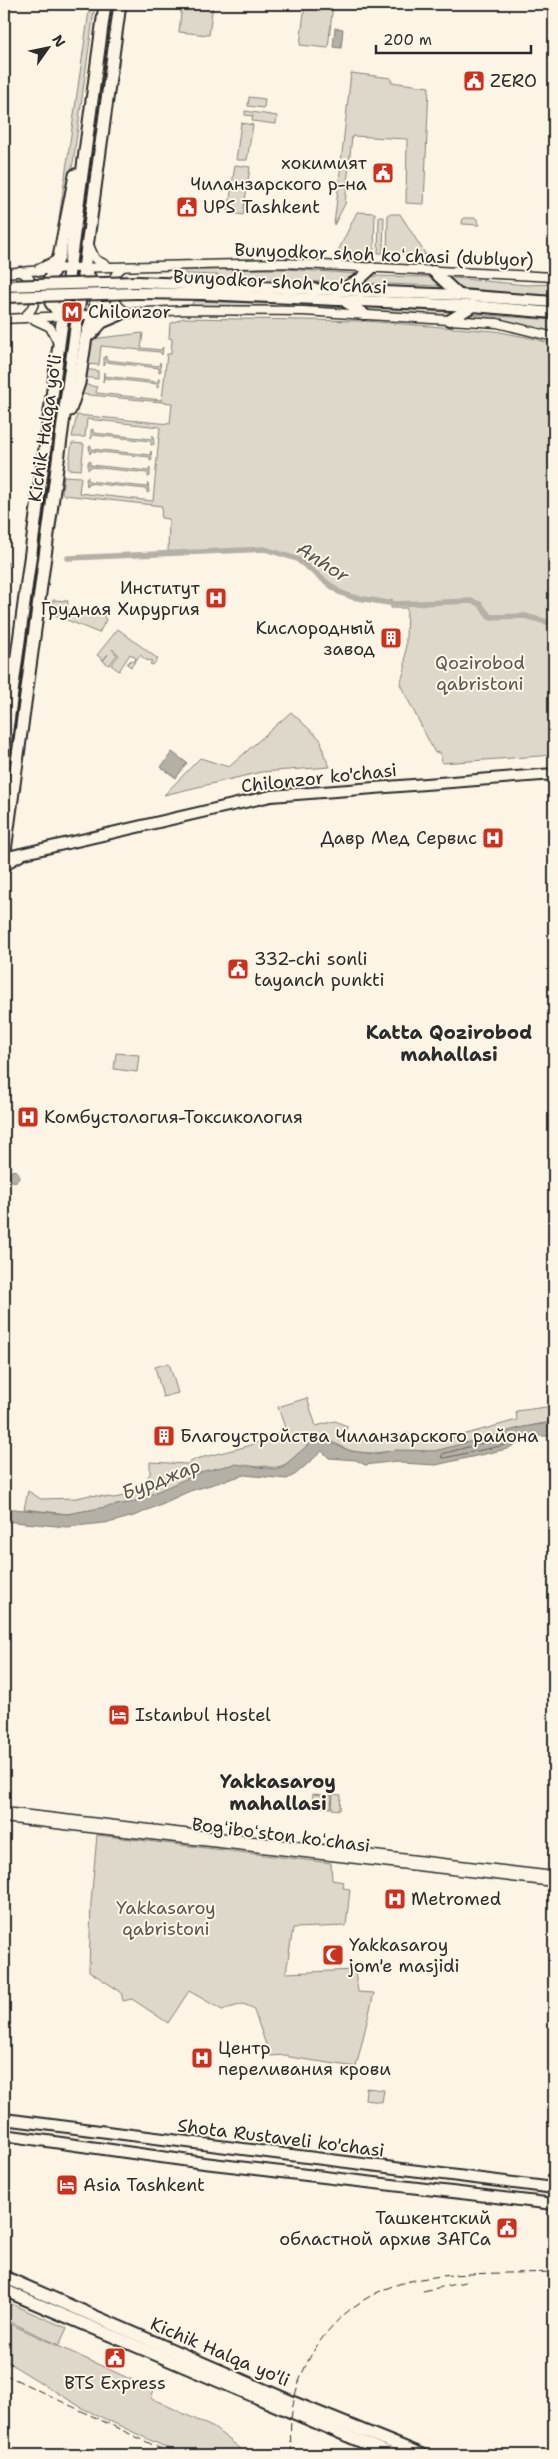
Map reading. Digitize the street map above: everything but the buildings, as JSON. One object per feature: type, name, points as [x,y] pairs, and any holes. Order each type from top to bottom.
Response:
[{"type":"highway","name":"Kichik Halqa yo'li","points":[[4,752],[105,4]]},
{"type":"highway","name":"Kichik Halqa yo'li","points":[[4,854],[120,4]]},
{"type":"highway","points":[[62,316],[53,307],[48,294],[48,283],[55,265],[90,111]]},
{"type":"highway","points":[[81,182],[83,202],[80,235],[84,238],[89,232]]},
{"type":"highway","points":[[40,270],[55,265]]},
{"type":"highway","points":[[61,438],[79,383],[84,347],[96,304],[95,289],[84,268]]},
{"type":"highway","points":[[84,347],[97,326],[126,314]]},
{"type":"highway","points":[[44,456],[52,451],[58,458]]},
{"type":"highway","points":[[4,868],[20,852],[10,844],[7,836]]},
{"type":"highway","name":"Kichik Halqa yo'li","points":[[4,2277],[131,2340]]},
{"type":"highway","name":"Kichik Halqa yo'li","points":[[4,2291],[131,2340],[353,2433],[424,2455]]},
{"type":"highway","name":"Kichik Halqa yo'li","points":[[353,2433],[392,2455]]},
{"type":"main road","points":[[341,290],[360,279],[372,268]]},
{"type":"main road","points":[[433,271],[459,295]]},
{"type":"main road","name":"Bunyodkor shoh ko'chasi","points":[[4,286],[137,282],[459,295],[554,302]]},
{"type":"main road","name":"Bunyodkor shoh ko'chasi","points":[[4,297],[137,293],[202,294],[346,302],[473,306],[554,313]]},
{"type":"main road","points":[[346,302],[364,314]]},
{"type":"main road","points":[[450,320],[473,306]]},
{"type":"main road","name":"Chilonzor ko'chasi","points":[[414,782],[554,770]]},
{"type":"main road","name":"Chilonzor ko'chasi","points":[[4,854],[20,852],[215,802],[270,792],[554,774]]},
{"type":"main road","name":"Shota Rustaveli ko'chasi","points":[[4,2120],[554,2188]]},
{"type":"main road","name":"Shota Rustaveli ko'chasi","points":[[4,2136],[195,2162],[554,2204]]},
{"type":"street","points":[[89,232],[90,248],[96,261],[104,265],[120,267],[114,278],[112,293],[120,308],[126,314]]},
{"type":"street","name":"Bunyodkor shoh koʻchasi (dublyor)","points":[[55,265],[69,268],[84,268],[283,263],[554,277]]},
{"type":"street","points":[[4,273],[40,270]]},
{"type":"street","points":[[20,271],[31,281],[36,294],[32,308],[23,318]]},
{"type":"street","points":[[4,319],[189,310],[364,314],[498,323],[554,337]]},
{"type":"street","points":[[23,318],[48,325],[55,334],[58,347]]},
{"type":"street","name":"Bogʻiboʻston koʻchasi","points":[[4,1812],[554,1876]]},
{"type":"street","name":"Bogʻiboʻston koʻchasi","points":[[4,1818],[554,1882]]},
{"type":"green space","points":[[90,4],[95,4],[73,163],[59,218]]},
{"type":"green space","points":[[111,4],[114,4],[83,234],[86,187]]},
{"type":"green space","points":[[182,4],[213,4],[209,35],[179,32]]},
{"type":"green space","points":[[305,4],[333,4],[328,48],[300,45]]},
{"type":"green space","points":[[351,73],[391,78],[391,82],[429,87],[424,204],[406,203],[407,139],[352,136],[345,204],[334,225]]},
{"type":"green space","points":[[249,97],[265,99],[264,108],[248,106]]},
{"type":"green space","points":[[245,111],[277,116],[276,124],[252,121],[253,116],[245,115]]},
{"type":"green space","points":[[241,123],[253,125],[247,160],[236,160]]},
{"type":"green space","points":[[235,165],[250,167],[243,215],[228,212]]},
{"type":"green space","points":[[357,212],[375,213],[374,253],[338,251]]},
{"type":"green space","points":[[388,214],[400,214],[426,255],[387,253]]},
{"type":"green space","points":[[379,217],[384,217],[383,253],[378,253]]},
{"type":"green space","points":[[463,218],[476,218],[480,225],[462,224]]},
{"type":"green space","points":[[342,255],[374,256],[374,265],[334,263],[334,258]]},
{"type":"green space","points":[[285,269],[360,274],[347,283],[340,283],[218,277],[218,275],[186,274],[183,270]]},
{"type":"green space","points":[[370,276],[429,277],[440,286],[360,283]]},
{"type":"green space","points":[[443,277],[527,285],[554,284],[554,297],[457,288]]},
{"type":"green space","points":[[193,301],[316,305],[341,307],[348,311],[191,308]]},
{"type":"green space","points":[[360,307],[451,312],[449,316],[366,312]]},
{"type":"green space","points":[[471,314],[554,320],[554,333],[512,322],[464,317]]},
{"type":"green space","name":"Qozirobod qabristoni","points":[[183,318],[364,321],[495,331],[536,339],[554,345],[554,755],[442,763],[440,752],[435,753],[400,684],[405,669],[407,608],[391,608],[392,599],[389,603],[345,595],[297,559],[277,551],[248,549],[168,552],[169,519],[161,518],[162,506],[64,495],[62,492],[64,476],[81,477],[79,493],[153,501],[160,427],[87,419],[85,437],[72,437],[77,415],[170,424],[172,403],[80,394],[82,384],[97,387],[96,393],[162,400],[167,354],[171,354],[170,324]]},
{"type":"green space","points":[[143,333],[141,348],[161,350],[163,347],[162,355],[160,352],[101,346],[99,365],[85,364],[91,339]]},
{"type":"green space","points":[[65,336],[69,337],[55,444],[51,444]]},
{"type":"green space","points":[[106,356],[106,360],[159,366],[160,362],[161,371],[159,372],[159,368],[106,362],[104,366],[104,357]]},
{"type":"green space","points":[[84,369],[98,371],[98,379],[83,377]]},
{"type":"green space","points":[[104,372],[104,376],[158,382],[159,378],[159,387],[157,388],[157,384],[104,378],[103,382]]},
{"type":"green space","points":[[93,429],[93,433],[152,439],[153,435],[154,444],[151,445],[151,441],[93,435],[91,439],[91,430]]},
{"type":"green space","points":[[72,443],[84,444],[81,470],[68,469]]},
{"type":"green space","points":[[91,445],[91,449],[150,455],[151,451],[152,460],[150,461],[150,457],[91,451],[90,454],[89,446]]},
{"type":"green space","points":[[49,457],[53,457],[4,815],[4,792]]},
{"type":"green space","points":[[90,461],[90,465],[149,471],[150,467],[150,476],[148,477],[148,473],[90,467],[88,470],[88,462]]},
{"type":"green space","points":[[88,477],[88,481],[147,487],[148,483],[149,492],[147,493],[147,489],[88,483],[87,486],[86,478]]},
{"type":"green space","points":[[53,600],[68,601],[67,609],[103,615],[106,620],[99,633],[52,614]]},
{"type":"green space","points":[[118,629],[158,659],[153,665],[150,664],[152,661],[146,660],[140,655],[131,667],[127,664],[131,660],[134,662],[136,658],[130,654],[119,671],[111,665],[119,655],[112,649],[117,655],[109,665],[103,661],[108,654],[103,660],[97,655]]},
{"type":"green space","points":[[291,712],[321,740],[324,755],[330,767],[261,772],[164,795],[200,758],[229,767]]},
{"type":"green space","points":[[116,1053],[139,1055],[137,1072],[114,1069]]},
{"type":"green space","points":[[169,1363],[178,1393],[163,1397],[155,1367]]},
{"type":"green space","points":[[307,1398],[316,1426],[335,1421],[347,1426],[345,1438],[377,1441],[408,1433],[411,1442],[448,1439],[517,1420],[516,1411],[554,1406],[554,1422],[524,1427],[435,1451],[363,1453],[324,1441],[308,1447],[282,1466],[264,1466],[172,1486],[133,1502],[98,1510],[67,1514],[24,1509],[28,1491],[41,1499],[77,1498],[90,1495],[114,1498],[129,1495],[142,1486],[150,1474],[150,1462],[187,1464],[196,1459],[248,1446],[286,1431],[278,1407]]},
{"type":"green space","points":[[313,1794],[332,1796],[331,1808],[312,1806]]},
{"type":"green space","points":[[333,1794],[341,1795],[340,1810],[332,1809]]},
{"type":"green space","name":"Yakkasaroy qabristoni","points":[[97,1835],[331,1863],[332,1880],[344,1882],[343,1888],[350,1889],[346,1926],[293,1928],[286,1973],[355,1970],[358,1992],[374,1993],[356,2067],[289,2057],[288,2055],[270,2056],[253,2008],[243,2004],[222,2010],[189,1991],[168,2023],[132,1999],[123,2001],[121,1992],[89,1971],[91,1902]]},
{"type":"green space","points":[[366,2088],[384,2090],[382,2102],[365,2100]]},
{"type":"green space","points":[[4,2301],[67,2328],[59,2345],[4,2319]]},
{"type":"green space","points":[[4,2321],[154,2390],[151,2398],[214,2428],[249,2455],[182,2455],[84,2409],[4,2360]]},
{"type":"water","points":[[335,28],[343,29],[341,48],[333,47]]},
{"type":"water","points":[[172,752],[187,763],[176,778],[161,767]]},
{"type":"water","points":[[14,1170],[20,1176],[14,1182],[8,1176]]},
{"type":"water","name":"Бурджар","points":[[554,1422],[554,1436],[530,1436],[507,1449],[436,1465],[401,1463],[397,1461],[365,1465],[356,1460],[329,1458],[322,1451],[296,1474],[287,1479],[244,1475],[190,1491],[137,1515],[112,1522],[67,1527],[4,1521],[4,1508],[67,1514],[133,1502],[204,1471],[235,1464],[275,1469],[284,1466],[310,1443],[326,1441],[351,1451],[375,1454],[395,1450],[435,1451],[524,1427]]},
{"type":"waterway","name":"Anhor","points":[[68,558],[265,549],[297,559],[339,592],[352,597],[395,604],[471,601],[480,604],[490,617],[525,616],[554,624]]},
{"type":"railway","points":[[292,2455],[291,2426],[295,2397],[304,2370],[317,2345],[335,2323],[357,2305],[382,2290],[410,2281],[464,2274],[554,2272]]},
{"type":"railway","points":[[423,2291],[470,2281]]},
{"type":"railway","points":[[4,2374],[174,2455]]},
{"type":"place","name":"ZERO","points":[[474,81]]},
{"type":"place","name":"хокимият Чиланзарского р-на","points":[[383,173]]},
{"type":"place","name":"UPS Tashkent","points":[[187,207]]},
{"type":"place","name":"Chilonzor","points":[[72,312]]},
{"type":"place","name":"Институт Грудная Хирургия","points":[[216,598]]},
{"type":"place","name":"Кислородный завод","points":[[391,638]]},
{"type":"place","name":"Давр Мед Сервис","points":[[493,838]]},
{"type":"place","name":"332-chi sonli tayanch punkti","points":[[238,969]]},
{"type":"place","name":"Комбустология-Токсикология","points":[[28,1117]]},
{"type":"place","name":"Благоустройства Чиланзарского района","points":[[164,1436]]},
{"type":"place","name":"Istanbul Hostel","points":[[119,1715]]},
{"type":"place","name":"Metromed","points":[[395,1899]]},
{"type":"place","name":"Yakkasaroy jom'e masjidi","points":[[333,1955]]},
{"type":"place","name":"Центр переливания крови","points":[[202,2058]]},
{"type":"place","name":"Asia Tashkent","points":[[67,2185]]},
{"type":"place","name":"Ташкентский областной архив ЗАГСа","points":[[507,2228]]},
{"type":"place","name":"BTS Express","points":[[115,2358]]},
{"type":"district","name":"Katta Qozirobod mahallasi","points":[[449,1043]]},
{"type":"district","name":"Yakkasaroy mahallasi","points":[[278,1792]]}]
